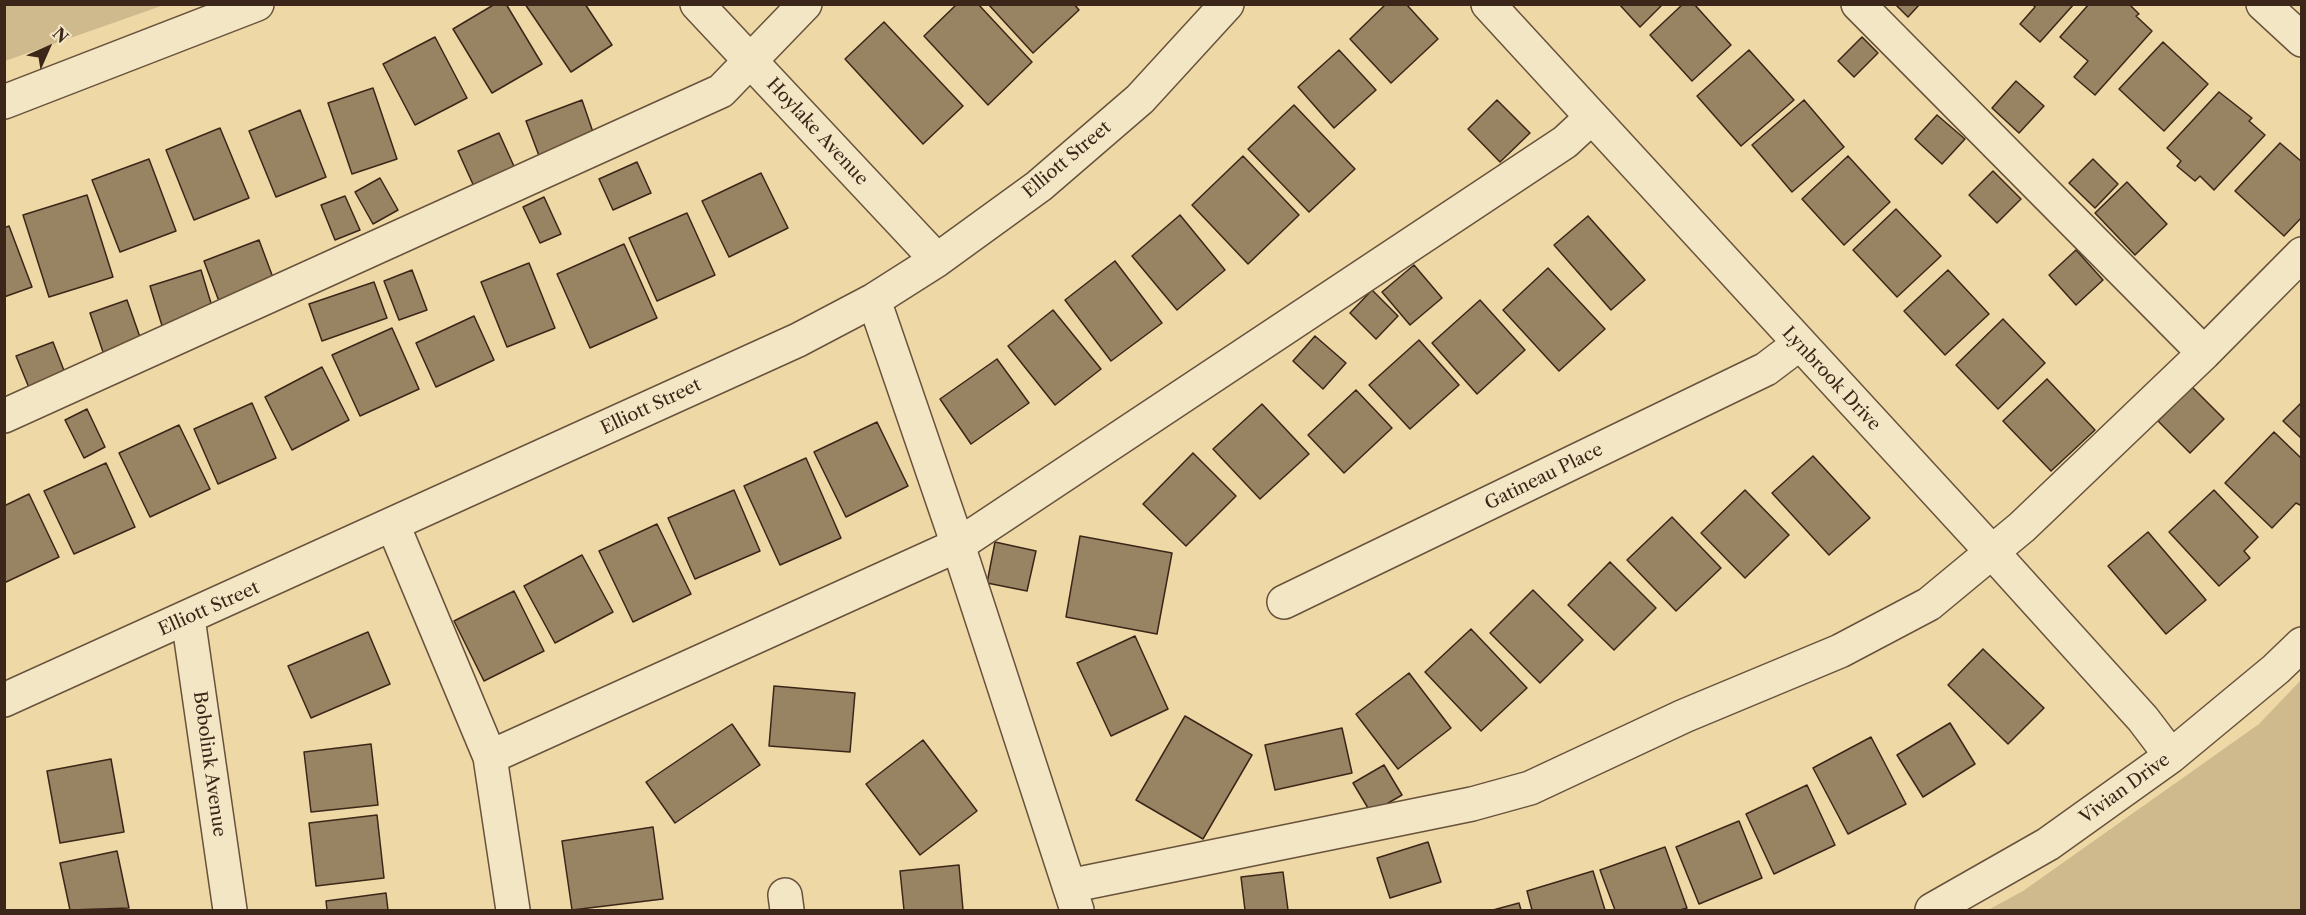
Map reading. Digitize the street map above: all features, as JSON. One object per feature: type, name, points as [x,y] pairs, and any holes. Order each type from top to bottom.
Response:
[{"type":"street","points":[[4,102],[257,4]]},
{"type":"street","name":"Hoylake Avenue","points":[[696,4],[937,260]]},
{"type":"street","points":[[4,416],[722,92],[805,4]]},
{"type":"street","name":"Elliott Street","points":[[4,700],[798,340],[874,300],[937,260],[1039,186],[1140,99],[1227,4]]},
{"type":"street","name":"Lynbrook Drive","points":[[1488,4],[1992,552],[2143,719],[2171,756]]},
{"type":"street","points":[[1858,4],[2204,353]]},
{"type":"street","points":[[2263,4],[2301,40]]},
{"type":"street","points":[[490,757],[958,545],[1564,142],[1592,117]]},
{"type":"street","points":[[874,300],[958,545],[1073,898],[1472,804],[1530,788],[1684,716],[1840,651],[1929,604],[2022,527],[2204,353],[2301,254]]},
{"type":"street","name":"Gatineau Place","points":[[1284,602],[1766,369],[1799,344]]},
{"type":"street","points":[[393,525],[490,757],[513,910]]},
{"type":"street","name":"Bobolink Avenue","points":[[188,618],[230,910]]},
{"type":"street","name":"Vivian Drive","points":[[1932,910],[2048,844],[2171,756],[2276,669],[2301,644]]},
{"type":"shaded area","points":[[5,4],[164,4],[164,5],[5,61]]},
{"type":"shaded area","points":[[2301,680],[2301,910],[1988,910],[2023,891],[2259,724]]},
{"type":"building","points":[[495,4],[506,4],[542,64],[492,93],[453,29]]},
{"type":"building","points":[[525,4],[585,4],[612,45],[571,72]]},
{"type":"building","points":[[957,4],[978,4],[1032,62],[988,105],[924,36]]},
{"type":"building","points":[[988,4],[1074,4],[1079,10],[1033,53]]},
{"type":"building","points":[[1386,4],[1406,4],[1438,39],[1391,83],[1350,39]]},
{"type":"building","points":[[1619,4],[1663,4],[1640,27]]},
{"type":"building","points":[[1683,4],[1694,4],[1731,45],[1692,81],[1650,35]]},
{"type":"building","points":[[1895,4],[1920,4],[1908,17]]},
{"type":"building","points":[[2032,4],[2074,4],[2040,42],[2020,24],[2035,7]]},
{"type":"building","points":[[2089,4],[2129,4],[2139,14],[2136,16],[2152,31],[2095,95],[2074,77],[2088,61],[2060,37]]},
{"type":"building","points":[[884,22],[963,106],[923,144],[845,59]]},
{"type":"building","points":[[435,37],[467,98],[415,125],[383,64]]},
{"type":"building","points":[[1862,37],[1878,53],[1854,77],[1838,61]]},
{"type":"building","points":[[2163,42],[2208,84],[2164,131],[2119,89]]},
{"type":"building","points":[[1339,50],[1376,90],[1334,128],[1298,87]]},
{"type":"building","points":[[1749,50],[1794,100],[1741,146],[1697,96]]},
{"type":"building","points":[[2016,81],[2044,106],[2019,133],[1992,108]]},
{"type":"building","points":[[373,88],[397,159],[352,174],[328,103]]},
{"type":"building","points":[[2219,92],[2252,118],[2249,121],[2265,135],[2214,190],[2200,176],[2195,181],[2177,166],[2181,161],[2167,148]]},
{"type":"building","points":[[582,100],[596,141],[541,161],[526,121]]},
{"type":"building","points":[[1497,100],[1530,133],[1500,162],[1468,129]]},
{"type":"building","points":[[1804,100],[1844,147],[1792,192],[1752,145]]},
{"type":"building","points":[[1294,105],[1355,169],[1309,212],[1248,149]]},
{"type":"building","points":[[300,110],[326,177],[276,197],[249,131]]},
{"type":"building","points":[[1937,115],[1965,139],[1942,164],[1915,139]]},
{"type":"building","points":[[220,128],[249,198],[194,220],[166,150]]},
{"type":"building","points":[[499,133],[517,173],[476,191],[458,151]]},
{"type":"building","points":[[2280,143],[2302,162],[2302,217],[2284,236],[2235,191]]},
{"type":"building","points":[[1243,156],[1299,215],[1248,264],[1192,205]]},
{"type":"building","points":[[1848,156],[1890,202],[1844,245],[1802,199]]},
{"type":"building","points":[[149,159],[176,231],[120,252],[92,180]]},
{"type":"building","points":[[2093,159],[2118,184],[2095,208],[2069,183]]},
{"type":"building","points":[[637,162],[651,193],[613,210],[599,179]]},
{"type":"building","points":[[1993,171],[2021,199],[1997,223],[1969,195]]},
{"type":"building","points":[[761,173],[788,228],[729,257],[702,201]]},
{"type":"building","points":[[380,178],[398,210],[373,224],[355,192]]},
{"type":"building","points":[[2127,182],[2167,224],[2135,255],[2095,213]]},
{"type":"building","points":[[87,195],[113,277],[49,297],[23,215]]},
{"type":"building","points":[[345,196],[360,230],[335,240],[321,205]]},
{"type":"building","points":[[544,197],[561,234],[540,243],[523,207]]},
{"type":"building","points":[[1896,209],[1941,256],[1897,297],[1853,250]]},
{"type":"building","points":[[687,213],[715,275],[657,301],[629,238]]},
{"type":"building","points":[[1180,215],[1225,270],[1177,310],[1132,256]]},
{"type":"building","points":[[1588,216],[1645,280],[1611,310],[1554,245]]},
{"type":"building","points":[[9,226],[32,287],[4,297],[4,228]]},
{"type":"building","points":[[259,240],[275,283],[220,304],[204,261]]},
{"type":"building","points":[[624,244],[657,318],[590,348],[557,274]]},
{"type":"building","points":[[2076,250],[2103,280],[2076,305],[2049,275]]},
{"type":"building","points":[[1115,261],[1162,323],[1111,361],[1065,300]]},
{"type":"building","points":[[529,263],[555,328],[507,347],[481,282]]},
{"type":"building","points":[[1414,265],[1442,298],[1410,325],[1382,292]]},
{"type":"building","points":[[1548,268],[1605,329],[1559,371],[1503,310]]},
{"type":"building","points":[[201,270],[214,313],[163,329],[150,286]]},
{"type":"building","points":[[412,270],[427,310],[399,320],[384,281]]},
{"type":"building","points":[[1948,270],[1989,314],[1945,355],[1904,311]]},
{"type":"building","points":[[374,282],[387,318],[322,341],[309,304]]},
{"type":"building","points":[[1372,290],[1398,316],[1376,339],[1350,313]]},
{"type":"building","points":[[127,300],[141,340],[103,352],[90,313]]},
{"type":"building","points":[[1480,300],[1525,350],[1477,394],[1432,343]]},
{"type":"building","points":[[1053,310],[1101,369],[1055,405],[1008,346]]},
{"type":"building","points":[[474,316],[494,360],[436,387],[416,343]]},
{"type":"building","points":[[2003,319],[2045,363],[1998,409],[1956,365]]},
{"type":"building","points":[[392,328],[419,389],[360,416],[332,355]]},
{"type":"building","points":[[1315,336],[1346,363],[1323,389],[1293,361]]},
{"type":"building","points":[[1419,340],[1459,385],[1410,429],[1369,385]]},
{"type":"building","points":[[53,342],[68,381],[32,395],[16,356]]},
{"type":"building","points":[[997,359],[1029,403],[971,444],[940,399]]},
{"type":"building","points":[[322,367],[349,420],[292,450],[265,397]]},
{"type":"building","points":[[2047,379],[2095,430],[2051,471],[2003,421]]},
{"type":"building","points":[[2192,387],[2224,419],[2190,453],[2158,421]]},
{"type":"building","points":[[1356,390],[1392,428],[1344,473],[1308,435]]},
{"type":"building","points":[[2302,402],[2302,439],[2283,421]]},
{"type":"building","points":[[252,403],[276,458],[218,484],[194,429]]},
{"type":"building","points":[[1262,404],[1309,454],[1260,499],[1213,449]]},
{"type":"building","points":[[87,409],[105,447],[84,458],[65,420]]},
{"type":"building","points":[[877,422],[908,486],[846,517],[814,452]]},
{"type":"building","points":[[179,425],[210,489],[150,517],[119,453]]},
{"type":"building","points":[[2274,432],[2302,459],[2302,506],[2296,503],[2272,528],[2225,483]]},
{"type":"building","points":[[1193,453],[1236,496],[1186,546],[1143,504]]},
{"type":"building","points":[[1813,456],[1870,518],[1829,555],[1772,493]]},
{"type":"building","points":[[806,458],[841,538],[780,565],[744,486]]},
{"type":"building","points":[[106,463],[135,527],[74,554],[44,491]]},
{"type":"building","points":[[734,490],[760,551],[695,579],[668,518]]},
{"type":"building","points":[[1745,490],[1789,535],[1745,578],[1701,533]]},
{"type":"building","points":[[2214,490],[2258,537],[2244,551],[2250,558],[2219,586],[2169,532]]},
{"type":"building","points":[[29,494],[59,557],[4,583],[4,506]]},
{"type":"building","points":[[1672,517],[1721,568],[1676,611],[1627,560]]},
{"type":"building","points":[[657,524],[691,594],[633,622],[599,551]]},
{"type":"building","points":[[2148,532],[2206,600],[2166,634],[2108,566]]},
{"type":"building","points":[[1080,536],[1172,553],[1157,634],[1066,617]]},
{"type":"building","points":[[995,542],[1036,551],[1027,591],[987,583]]},
{"type":"building","points":[[582,555],[613,612],[555,643],[524,586]]},
{"type":"building","points":[[1610,562],[1656,608],[1614,650],[1568,605]]},
{"type":"building","points":[[1533,590],[1583,640],[1540,683],[1490,633]]},
{"type":"building","points":[[514,591],[544,651],[484,681],[454,621]]},
{"type":"building","points":[[1471,629],[1527,688],[1481,731],[1425,672]]},
{"type":"building","points":[[368,632],[390,684],[311,718],[288,666]]},
{"type":"building","points":[[1135,636],[1168,709],[1111,736],[1077,663]]},
{"type":"building","points":[[1983,649],[2044,708],[2008,744],[1948,685]]},
{"type":"building","points":[[1409,673],[1451,728],[1398,769],[1356,714]]},
{"type":"building","points":[[774,686],[855,693],[850,752],[769,746]]},
{"type":"building","points":[[1185,716],[1252,755],[1203,839],[1136,800]]},
{"type":"building","points":[[1950,723],[1975,764],[1923,797],[1897,755]]},
{"type":"building","points":[[732,724],[760,765],[675,823],[646,782]]},
{"type":"building","points":[[1342,728],[1352,773],[1275,790],[1265,745]]},
{"type":"building","points":[[1871,737],[1906,804],[1848,834],[1813,768]]},
{"type":"building","points":[[923,740],[977,811],[920,855],[866,784]]},
{"type":"building","points":[[371,744],[378,805],[311,812],[304,752]]},
{"type":"building","points":[[111,759],[124,832],[60,843],[47,771]]},
{"type":"building","points":[[1384,765],[1402,795],[1371,813],[1353,783]]},
{"type":"building","points":[[1807,785],[1835,845],[1774,874],[1746,814]]},
{"type":"building","points":[[377,815],[384,878],[316,886],[309,823]]},
{"type":"building","points":[[1739,821],[1762,878],[1699,904],[1676,847]]},
{"type":"building","points":[[653,827],[663,899],[572,910],[562,841]]},
{"type":"building","points":[[1428,842],[1441,882],[1390,898],[1377,858]]},
{"type":"building","points":[[1665,847],[1687,908],[1680,910],[1615,910],[1600,870]]},
{"type":"building","points":[[117,851],[129,908],[70,910],[60,863]]},
{"type":"building","points":[[959,865],[963,910],[904,910],[900,871]]},
{"type":"building","points":[[1593,871],[1605,910],[1532,910],[1527,891]]},
{"type":"building","points":[[1283,872],[1288,910],[1245,910],[1241,877]]},
{"type":"building","points":[[386,893],[388,910],[327,910],[326,901]]},
{"type":"building","points":[[1519,903],[1521,910],[1493,910]]}]
